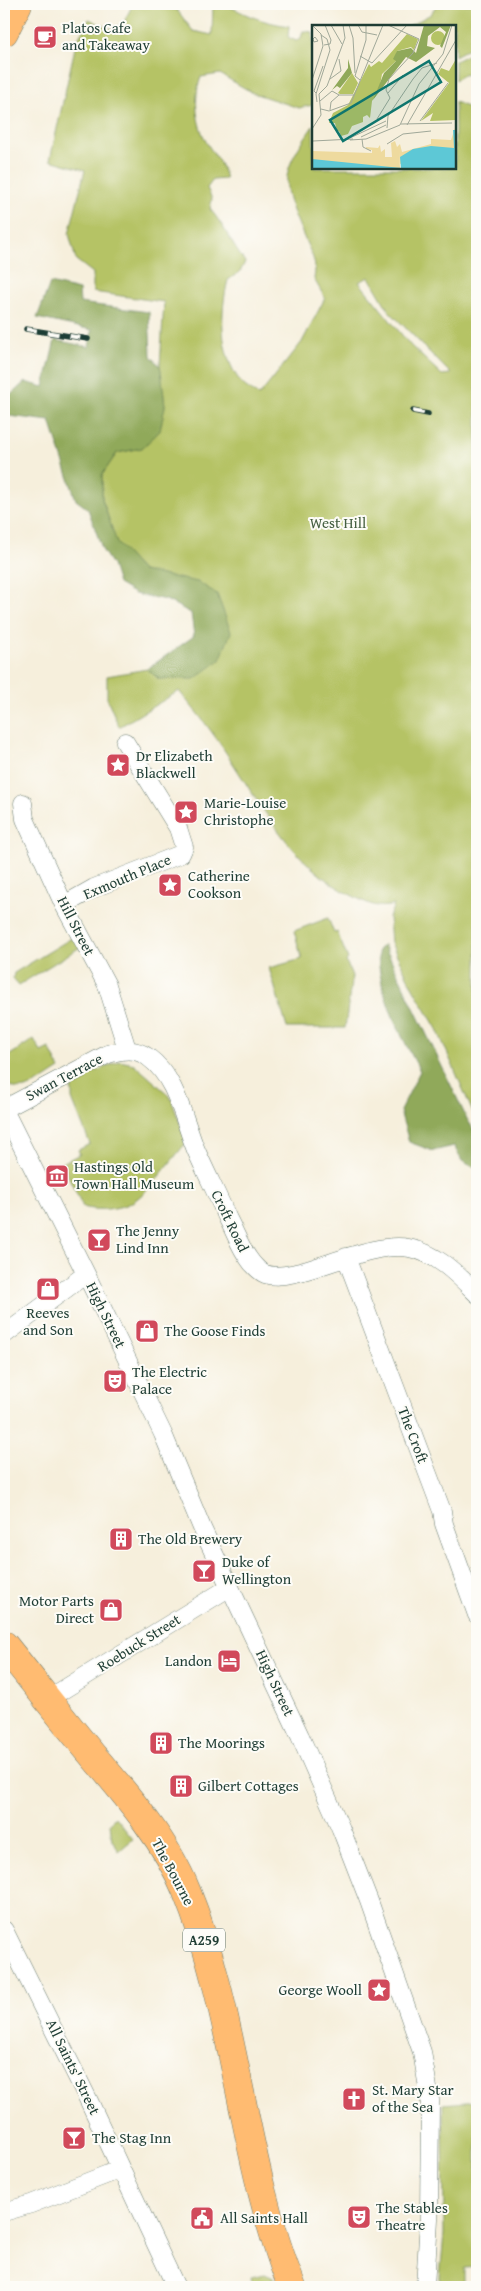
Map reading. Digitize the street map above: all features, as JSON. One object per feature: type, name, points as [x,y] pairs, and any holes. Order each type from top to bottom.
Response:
[{"type":"highway","points":[[4,32],[18,4]]},
{"type":"highway","name":"The Bourne","points":[[4,1645],[133,1806],[166,1852],[185,1888],[208,1953],[224,2009],[244,2112],[269,2219],[292,2287]]},
{"type":"street","name":"Exmouth Place","points":[[64,905],[94,888],[181,854],[184,847],[178,828],[125,742]]},
{"type":"street","name":"Hill Street","points":[[23,803],[25,820],[64,905],[107,985],[127,1049]]},
{"type":"street","name":"Swan Terrace","points":[[4,1110],[108,1054],[127,1049]]},
{"type":"street","name":"Croft Road","points":[[127,1049],[149,1057],[175,1093],[196,1149],[238,1241],[254,1265],[264,1274],[280,1276],[307,1270],[368,1251],[409,1248],[430,1256],[454,1271],[477,1294]]},
{"type":"street","name":"High Street","points":[[4,1110],[163,1434],[196,1515],[300,1736],[341,1829],[369,1901],[422,2052],[430,2100],[429,2219],[425,2287]]},
{"type":"street","name":"The Croft","points":[[346,1257],[442,1511],[444,1524],[477,1615]]},
{"type":"street","points":[[4,1335],[86,1274]]},
{"type":"street","name":"Roebuck Street","points":[[48,1699],[230,1587]]},
{"type":"street","name":"All Saints' Street","points":[[4,1930],[122,2169],[142,2218],[176,2287]]},
{"type":"street","points":[[4,2212],[32,2204],[122,2169]]},
{"type":"green space","name":"West Hill","points":[[133,4],[155,4],[177,10],[193,31],[212,35],[213,4],[218,4],[228,6],[250,16],[289,26],[288,37],[296,41],[301,38],[303,31],[312,32],[312,105],[299,108],[253,93],[220,74],[201,77],[197,94],[198,120],[201,129],[208,145],[221,165],[226,179],[213,180],[207,188],[212,199],[210,209],[245,262],[240,272],[228,280],[225,292],[223,332],[225,345],[233,370],[240,381],[259,396],[302,342],[325,298],[314,279],[314,260],[292,207],[287,182],[288,171],[293,158],[312,128],[312,169],[456,169],[456,102],[467,107],[477,130],[477,1122],[437,1029],[413,988],[391,943],[389,917],[394,905],[378,906],[365,902],[332,884],[311,867],[276,827],[212,732],[179,691],[119,727],[107,698],[107,676],[147,669],[159,679],[231,632],[166,577],[142,571],[116,543],[102,498],[102,475],[117,453],[142,448],[165,406],[160,366],[164,302],[93,292],[93,273],[76,260],[69,234],[85,170],[50,160],[76,43],[89,19],[110,29],[123,24]],"holes":[[[369,277],[389,311],[451,374],[442,375],[411,346],[359,282]]]},
{"type":"green space","points":[[437,4],[477,4],[477,44],[456,55],[456,25],[411,25],[431,14]]},
{"type":"green space","points":[[477,50],[477,73],[463,75],[456,79],[456,60]]},
{"type":"green space","points":[[50,283],[79,290],[80,303],[149,312],[151,356],[160,366],[165,406],[160,431],[142,448],[117,453],[102,475],[102,499],[117,543],[142,571],[198,582],[217,594],[231,632],[220,660],[194,679],[159,679],[147,669],[194,636],[191,613],[166,600],[135,594],[118,584],[112,565],[103,551],[88,509],[76,500],[50,421],[9,416],[7,398],[25,382],[44,387],[55,340],[89,347],[92,330],[37,318]]},
{"type":"green space","points":[[328,918],[334,933],[337,932],[348,959],[346,961],[352,976],[345,1028],[287,1028],[269,968],[302,959],[294,931]]},
{"type":"green space","points":[[75,936],[82,946],[19,985],[13,978],[14,973]]},
{"type":"green space","points":[[384,945],[467,1119],[477,1135],[477,1169],[462,1161],[454,1146],[433,1151],[409,1142],[400,1111],[420,1071],[398,1028],[386,998],[379,967],[378,950]]},
{"type":"green space","points":[[34,1039],[41,1052],[49,1048],[60,1069],[31,1086],[16,1088],[10,1086],[4,1079],[4,1059]]},
{"type":"green space","points":[[120,1061],[134,1064],[170,1096],[187,1142],[151,1186],[133,1202],[112,1209],[83,1207],[62,1163],[80,1154],[78,1150],[90,1144],[72,1099],[72,1091],[68,1083]]},
{"type":"green space","points":[[115,1817],[133,1839],[119,1851],[112,1840],[110,1823]]},
{"type":"green space","points":[[477,2101],[477,2267],[464,2268],[464,2287],[439,2287],[444,2234],[443,2104]]},
{"type":"green space","points":[[265,2274],[274,2278],[276,2287],[253,2287],[251,2277]]},
{"type":"railway","points":[[26,329],[88,339]]},
{"type":"railway","points":[[413,411],[428,414]]},
{"type":"place","name":"Platos Cafe and Takeaway","points":[[45,37]]},
{"type":"place","name":"Dr Elizabeth Blackwell","points":[[118,765]]},
{"type":"place","name":"Marie-Louise Christophe","points":[[186,812]]},
{"type":"place","name":"Catherine Cookson","points":[[170,885]]},
{"type":"place","name":"Hastings Old Town Hall Museum","points":[[57,1176]]},
{"type":"place","name":"The Jenny Lind Inn","points":[[99,1240]]},
{"type":"place","name":"Reeves and Son","points":[[48,1289]]},
{"type":"place","name":"The Goose Finds","points":[[147,1331]]},
{"type":"place","name":"The Electric Palace","points":[[115,1381]]},
{"type":"place","name":"The Old Brewery","points":[[121,1539]]},
{"type":"place","name":"Duke of Wellington","points":[[204,1571]]},
{"type":"place","name":"Motor Parts Direct","points":[[111,1610]]},
{"type":"place","name":"Landon","points":[[229,1661]]},
{"type":"place","name":"The Moorings","points":[[161,1743]]},
{"type":"place","name":"Gilbert Cottages","points":[[181,1786]]},
{"type":"place","name":"George Wooll","points":[[379,1990]]},
{"type":"place","name":"St. Mary Star of the Sea","points":[[354,2099]]},
{"type":"place","name":"The Stag Inn","points":[[74,2138]]},
{"type":"place","name":"The Stables Theatre","points":[[359,2217]]},
{"type":"place","name":"All Saints Hall","points":[[202,2218]]}]
